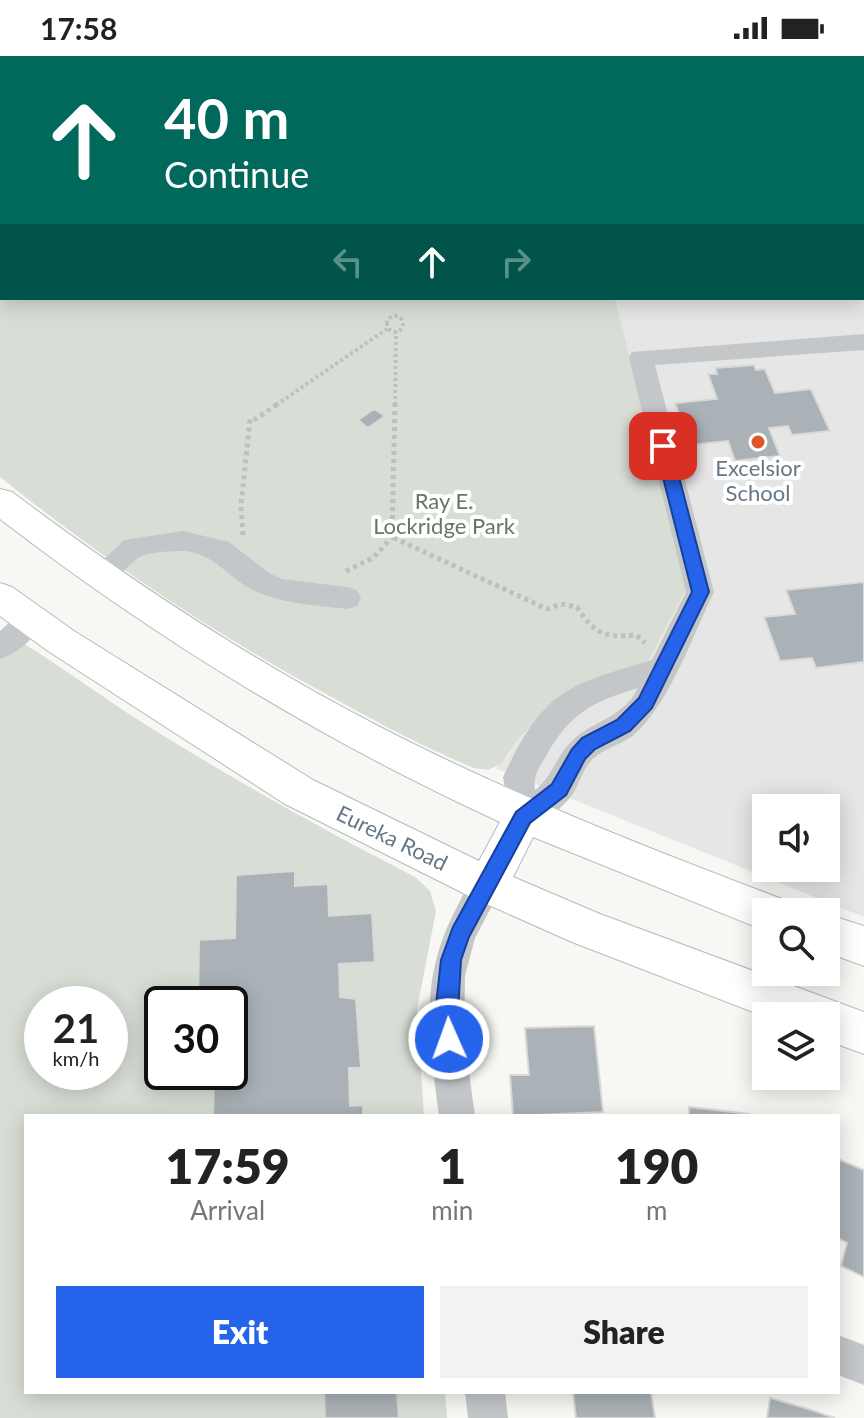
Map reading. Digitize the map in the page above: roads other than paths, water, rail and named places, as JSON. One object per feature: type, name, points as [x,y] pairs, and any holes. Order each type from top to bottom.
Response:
[{"type":"main road","points":[[0,501],[100,577],[213,653],[324,716],[523,817],[752,906]]},
{"type":"main road","name":"Eureka Road","points":[[0,597],[299,792],[487,885],[587,928],[780,1002]]},
{"type":"main road","points":[[487,885],[523,817]]},
{"type":"main road","points":[[840,938],[864,946]]},
{"type":"main road","points":[[840,1024],[864,1033]]},
{"type":"street","points":[[523,817],[559,789],[578,754],[589,744],[624,726],[637,713],[654,690],[659,660],[700,592],[641,358],[864,342]]},
{"type":"street","points":[[100,577],[134,547],[183,541],[219,549],[259,581],[280,589],[343,585]]},
{"type":"street","points":[[0,648],[31,620]]},
{"type":"street","points":[[523,817],[518,777],[552,718],[588,691],[659,660]]},
{"type":"street","points":[[457,1114],[446,1014],[451,960],[460,934],[487,885]]},
{"type":"street","points":[[840,1356],[864,1365]]},
{"type":"street","points":[[485,1394],[488,1418]]},
{"type":"place","name":"Excelsior School","points":[[758,442]]},
{"type":"park label","name":"Ray E. Lockridge Park","points":[[444,514]]}]
